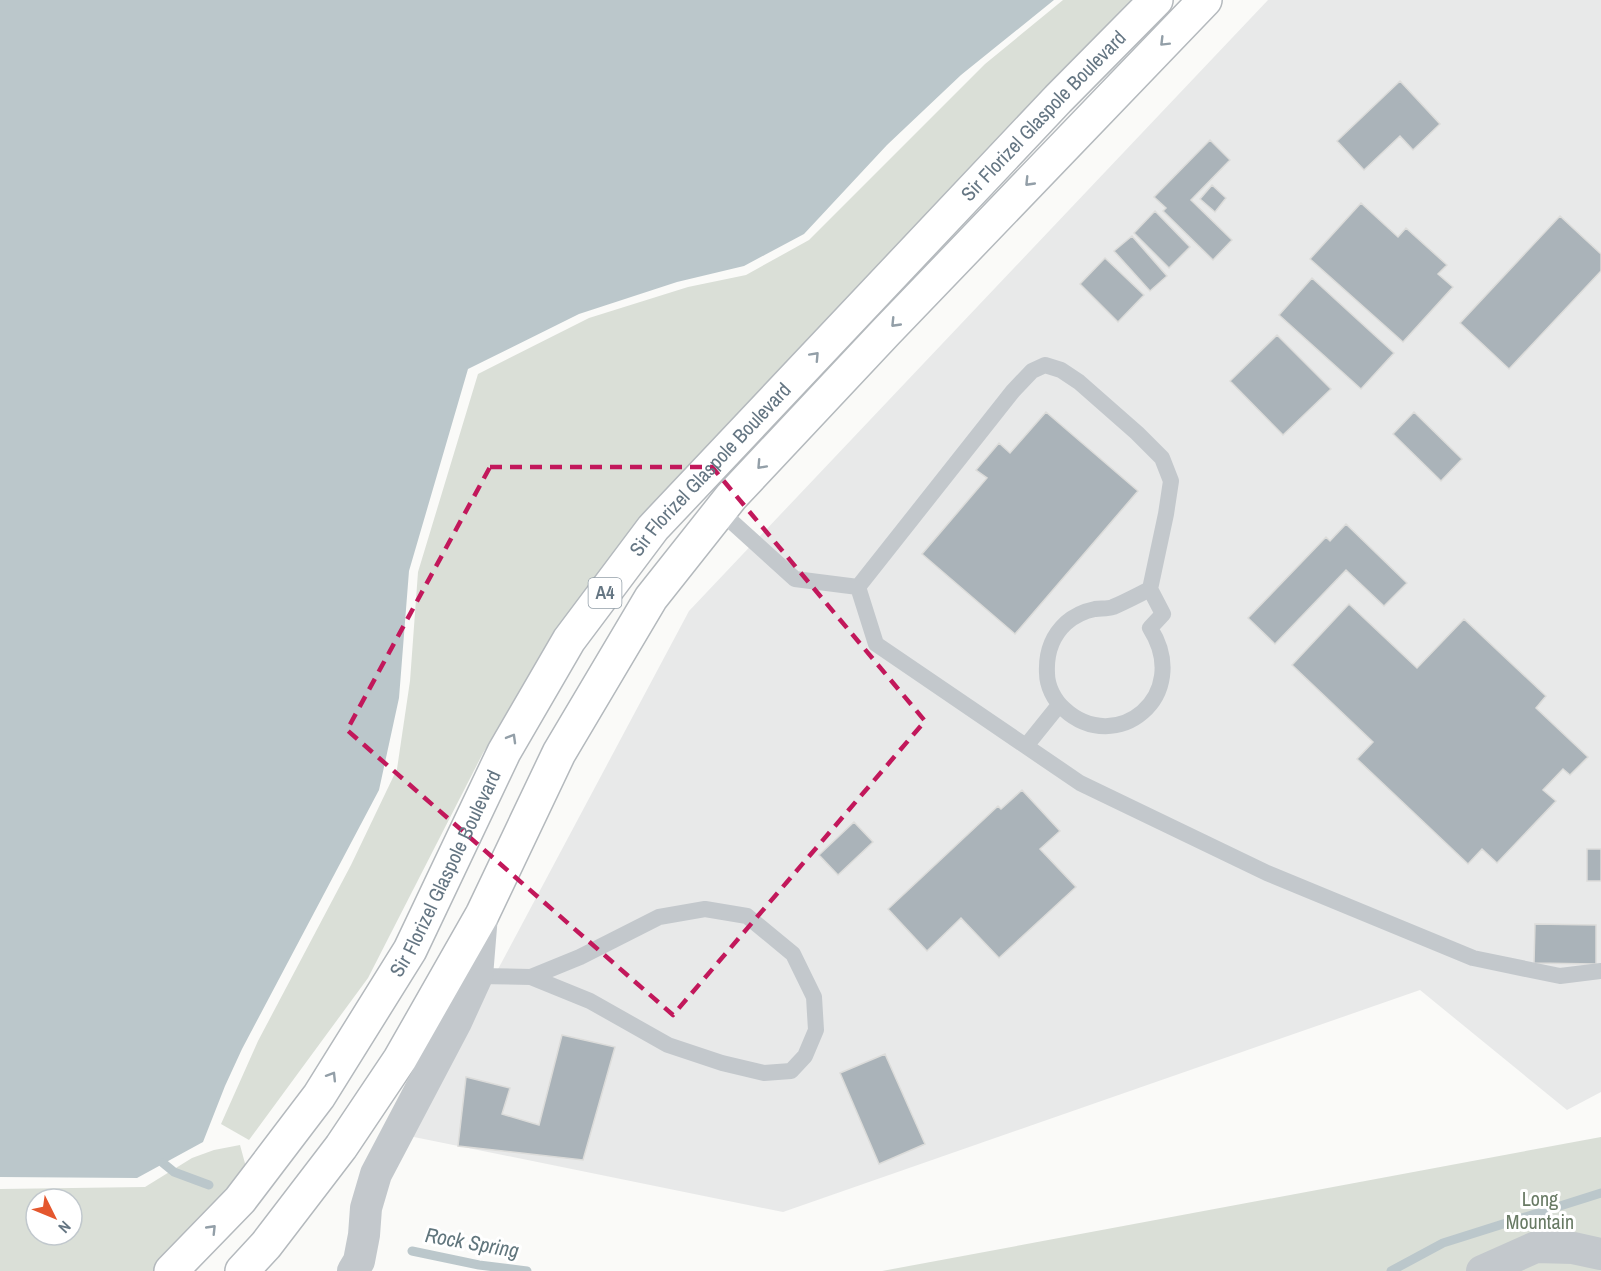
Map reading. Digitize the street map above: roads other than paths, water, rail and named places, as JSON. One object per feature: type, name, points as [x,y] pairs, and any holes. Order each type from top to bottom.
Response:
[{"type":"highway","name":"Sir Florizel Glaspole Boulevard","points":[[171,1271],[240,1200],[319,1096],[410,950],[504,752],[563,650],[653,528],[1058,99],[1156,0]]},
{"type":"highway","name":"Sir Florizel Glaspole Boulevard","points":[[242,1271],[266,1245],[341,1148],[400,1059],[482,915],[559,753],[651,598],[720,511],[902,316],[1205,0]]},
{"type":"street","points":[[353,1271],[358,1261],[364,1235],[366,1208],[376,1174],[456,1022],[477,976],[482,915]]},
{"type":"street","points":[[1482,1271],[1536,1247],[1573,1248],[1601,1254]]},
{"type":"lane","points":[[858,587],[1013,391],[1032,371],[1046,365],[1061,370],[1079,382],[1137,433],[1162,458],[1171,482],[1150,589],[1163,614],[1150,628],[1163,655],[1164,670],[1155,698],[1145,710],[1132,719],[1117,724],[1101,726],[1086,723],[1071,715],[1059,705],[1051,692],[1047,677],[1046,661],[1057,633],[1067,622],[1081,613],[1110,608],[1150,589]]},
{"type":"lane","points":[[720,511],[795,579],[858,587]]},
{"type":"lane","points":[[858,587],[876,644],[1080,783],[1267,873],[1473,958],[1560,976],[1601,972]]},
{"type":"lane","points":[[1026,746],[1059,705]]},
{"type":"lane","points":[[477,976],[531,977],[590,1001],[668,1045],[722,1063],[764,1073],[791,1071],[805,1056],[816,1030],[814,997],[793,954],[747,916],[705,909],[659,917],[580,957],[531,977]]},
{"type":"waterway","name":"Rock Spring","points":[[163,1163],[174,1172],[209,1185]]},
{"type":"waterway","points":[[1391,1271],[1443,1243],[1601,1193]]},
{"type":"waterway","name":"Rock Spring","points":[[412,1251],[479,1265],[527,1271]]},
{"type":"park label","name":"Long Mountain","points":[[1540,1210]]}]
